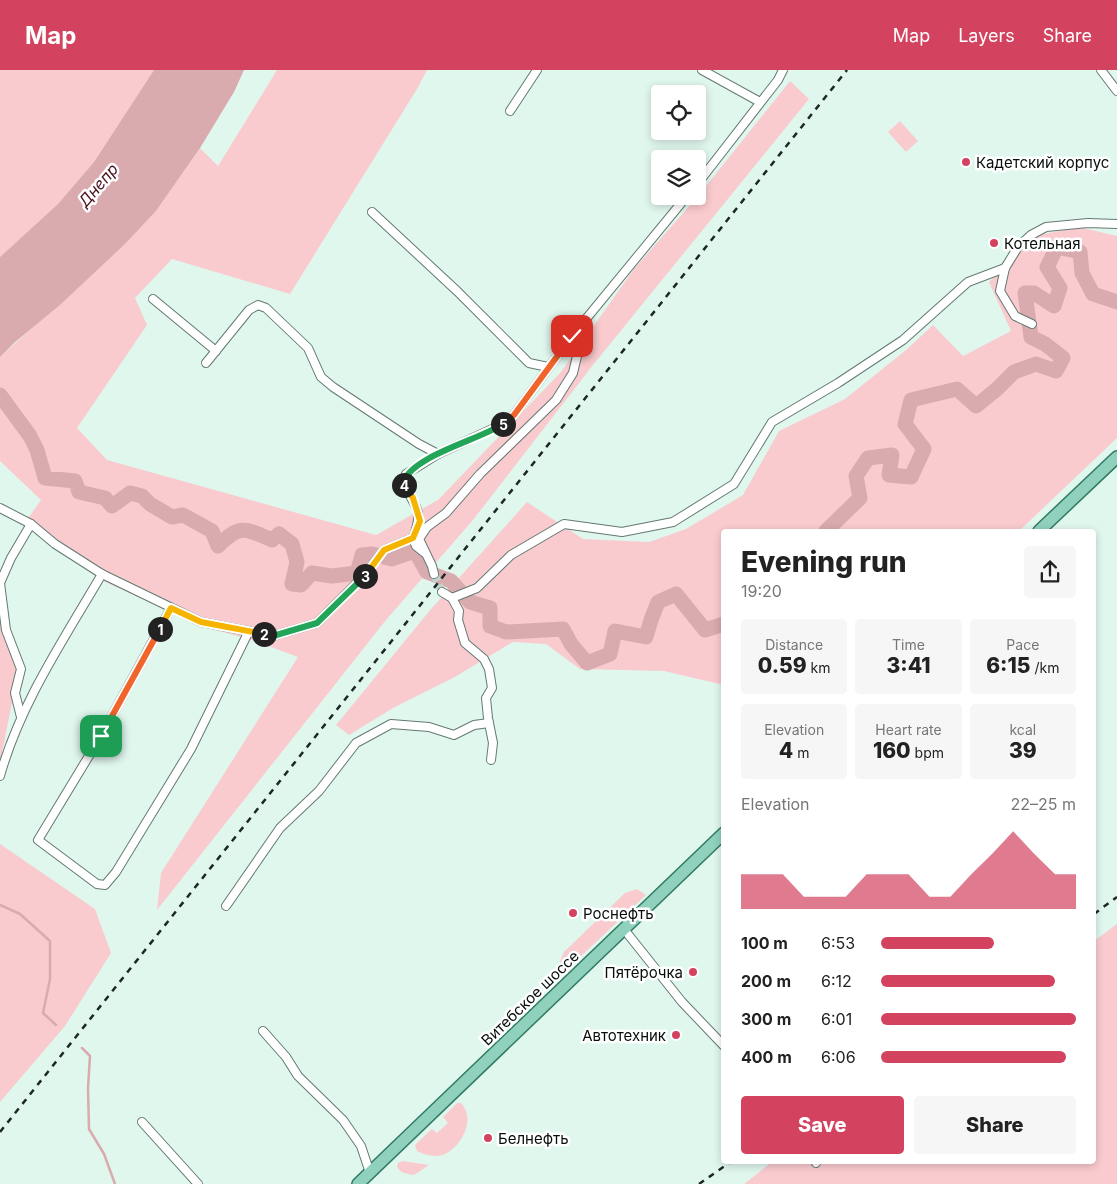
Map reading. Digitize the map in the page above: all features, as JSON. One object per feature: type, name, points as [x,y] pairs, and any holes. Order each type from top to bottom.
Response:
[{"type":"main road","points":[[1041,529],[1117,456]]},
{"type":"main road","name":"Витебское шоссе","points":[[358,1184],[623,928],[721,837]]},
{"type":"street","points":[[510,111],[538,70]]},
{"type":"street","points":[[702,70],[760,102]]},
{"type":"street","points":[[706,173],[778,80],[783,70]]},
{"type":"street","points":[[1101,70],[1117,91]]},
{"type":"street","points":[[425,553],[416,546],[413,538],[420,521],[413,498],[403,482],[406,474],[438,454],[501,425],[514,415],[572,336],[680,205]]},
{"type":"street","points":[[372,212],[457,291],[529,363],[548,367]]},
{"type":"street","points":[[1032,324],[1015,316],[1000,291],[1005,268],[1018,247],[1031,235],[1046,227],[1088,223],[1117,224]]},
{"type":"street","points":[[452,598],[477,588],[510,555],[564,524],[622,532],[673,522],[734,484],[772,422],[838,384],[903,340],[968,282],[1005,268]]},
{"type":"street","points":[[153,299],[216,351]]},
{"type":"street","points":[[206,363],[249,310],[258,305],[266,308],[308,348],[321,377],[419,444],[438,454]]},
{"type":"street","points":[[434,574],[420,539],[427,527],[446,513],[480,474],[556,400],[573,373],[577,356],[572,336]]},
{"type":"street","points":[[0,508],[30,524],[55,544],[102,574],[171,608],[201,622],[273,636],[317,623],[366,574],[384,550],[413,538]]},
{"type":"street","points":[[21,717],[15,693],[21,669],[6,630],[0,583],[4,564],[30,524]]},
{"type":"street","points":[[0,776],[21,717],[102,574]]},
{"type":"street","points":[[442,592],[452,598],[459,610],[458,620],[465,643],[484,659],[489,669],[492,688],[486,698],[493,743],[491,760]]},
{"type":"street","points":[[171,608],[101,736],[38,840],[97,884],[105,885],[116,872],[191,749],[249,631]]},
{"type":"street","points":[[226,906],[280,828],[319,790],[356,743],[391,724],[429,727],[454,735],[474,725],[489,723]]},
{"type":"street","points":[[623,928],[682,1002],[721,1043]]},
{"type":"street","points":[[263,1031],[286,1057],[298,1076],[343,1120],[361,1146],[370,1173]]},
{"type":"street","points":[[142,1122],[198,1184]]},
{"type":"shaded area","points":[[0,70],[154,70],[94,162],[58,204],[0,257]]},
{"type":"shaded area","points":[[277,70],[427,70],[290,294],[172,259],[135,298],[147,325],[77,428],[107,460],[376,535],[438,500],[561,372],[634,269],[690,205],[706,205],[706,186],[790,81],[809,99],[593,365],[473,520],[386,620],[157,910],[161,873],[298,657],[249,639],[204,627],[101,580],[24,524],[41,500],[0,461],[0,357],[126,243],[156,211],[200,148],[218,166]]},
{"type":"shaded area","points":[[900,121],[918,141],[906,152],[888,132]]},
{"type":"shaded area","points":[[1079,227],[1117,236],[1117,438],[1021,529],[721,529],[721,684],[664,671],[580,669],[546,644],[513,642],[453,678],[393,708],[349,735],[336,725],[431,609],[527,502],[583,539],[649,542],[686,529],[743,495],[779,431],[845,399],[906,350],[933,325],[963,356],[1011,331],[989,282],[1039,235]]},
{"type":"shaded area","points":[[0,605],[19,667],[0,763]]},
{"type":"shaded area","points":[[0,844],[95,909],[111,953],[65,1026],[0,1102]]},
{"type":"shaded area","points":[[637,889],[646,895],[562,974],[560,963],[564,952],[625,893]]},
{"type":"shaded area","points":[[1117,924],[1117,1184],[744,1184],[769,1164],[1096,1164],[1096,940]]},
{"type":"shaded area","points":[[457,1103],[461,1103],[465,1109],[467,1124],[465,1132],[457,1145],[445,1154],[438,1156],[427,1155],[417,1151],[415,1145],[432,1129],[437,1133],[448,1123],[443,1117]]},
{"type":"shaded area","points":[[403,1161],[429,1165],[411,1175],[404,1173],[398,1168],[398,1163]]},
{"type":"water","name":"Днепр","points":[[154,70],[244,70],[234,92],[200,148],[156,211],[126,243],[61,304],[0,357],[0,257],[58,204],[94,162]]},
{"type":"waterway","points":[[828,529],[860,498],[856,476],[868,458],[892,455],[889,475],[911,477],[924,449],[905,424],[911,400],[957,389],[976,406],[1014,372],[1036,364],[1056,371],[1063,358],[1045,344],[1031,337],[1025,293],[1034,293],[1054,306],[1060,288],[1047,267],[1057,247],[1080,252],[1082,273],[1093,294],[1117,302]]},
{"type":"waterway","points":[[0,395],[30,436],[37,450],[45,478],[75,481],[79,492],[105,498],[112,506],[130,493],[142,496],[150,504],[172,517],[183,515],[212,531],[218,546],[232,534],[243,530],[272,540],[279,534],[292,544],[297,562],[292,584],[301,585],[312,573],[332,576],[357,573],[362,555],[372,554],[392,559],[415,551],[427,572],[451,581],[470,602],[490,608],[490,626],[506,632],[563,629],[571,644],[587,663],[610,654],[615,631],[646,637],[658,602],[676,594],[705,630],[721,625]]},
{"type":"waterway","points":[[0,905],[20,914],[50,941],[50,979],[43,1013],[56,1025]]},
{"type":"waterway","points":[[82,1048],[90,1056],[88,1088],[89,1129],[104,1154],[115,1184]]},
{"type":"tunnel","points":[[434,574],[442,592]]},
{"type":"railway","points":[[0,1132],[847,70]]},
{"type":"railway","points":[[1096,913],[1117,897]]},
{"type":"railway","points":[[699,1184],[728,1164]]},
{"type":"place","name":"Кадетский корпус","points":[[966,162]]},
{"type":"place","name":"Котельная","points":[[994,243]]},
{"type":"place","name":"Роснефть","points":[[573,913]]},
{"type":"place","name":"Пятёрочка","points":[[693,972]]},
{"type":"place","name":"Автотехник","points":[[676,1035]]},
{"type":"place","name":"Белнефть","points":[[488,1138]]},
{"type":"route","points":[[101,736],[171,608],[201,622],[273,636],[317,623],[366,574],[384,550],[413,538],[420,521],[413,498],[406,490],[403,482],[406,474],[438,454],[501,425],[514,415],[572,336]]}]
